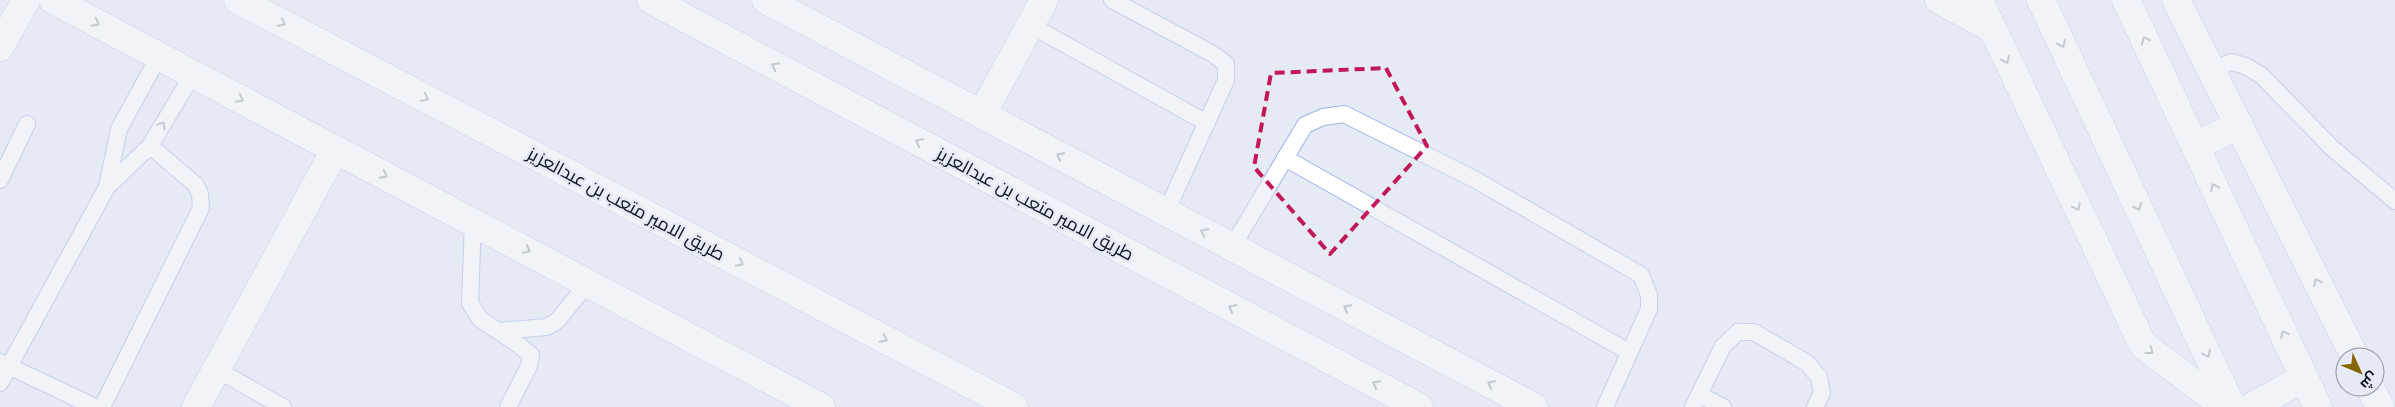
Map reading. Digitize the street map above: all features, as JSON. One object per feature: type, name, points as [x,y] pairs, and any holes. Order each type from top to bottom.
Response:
[{"type":"street","points":[[0,47],[26,0]]},
{"type":"street","points":[[53,0],[821,407]]},
{"type":"street","name":"طريق الامير متعب بن عبدالعزيز","points":[[238,0],[1014,407]]},
{"type":"street","name":"طريق الامير متعب بن عبدالعزيز","points":[[651,0],[1419,407]]},
{"type":"street","points":[[766,0],[1534,407]]},
{"type":"street","points":[[982,114],[1044,0]]},
{"type":"street","points":[[1938,0],[1991,28]]},
{"type":"street","points":[[1979,0],[2143,345],[2225,407]]},
{"type":"street","points":[[2041,0],[2232,407]]},
{"type":"street","points":[[2126,0],[2318,407]]},
{"type":"street","points":[[2176,0],[2350,347]]},
{"type":"street","points":[[2196,147],[2239,124]]},
{"type":"street","points":[[196,407],[335,150]]},
{"type":"street","points":[[2251,407],[2304,378]]},
{"type":"lane","points":[[1112,0],[1213,54],[1226,64],[1226,80],[1166,212]]},
{"type":"lane","points":[[1030,25],[1207,123]]},
{"type":"lane","points":[[107,188],[118,129],[159,56]]},
{"type":"lane","points":[[2212,70],[2231,62],[2246,66],[2262,76],[2332,148],[2395,201]]},
{"type":"lane","points":[[0,383],[4,364],[107,188],[150,146],[193,74]]},
{"type":"lane","points":[[1232,246],[1306,125],[1323,117],[1344,114],[1474,179],[1641,275],[1649,295],[1649,309],[1605,407]]},
{"type":"lane","points":[[0,180],[27,124]]},
{"type":"lane","points":[[102,407],[200,208],[200,194],[196,185],[150,146]]},
{"type":"lane","points":[[1286,158],[1629,352]]},
{"type":"lane","points":[[473,221],[470,303],[480,319],[519,344],[531,355],[529,366],[508,407]]},
{"type":"lane","points":[[498,331],[548,328],[557,321],[588,283]]},
{"type":"lane","points":[[1723,407],[1696,401],[1723,346],[1738,332],[1754,332],[1807,363],[1819,377],[1822,394],[1815,407]]},
{"type":"lane","points":[[4,364],[95,407]]},
{"type":"lane","points":[[216,369],[283,407]]},
{"type":"highlighted area","points":[[1386,68],[1427,146],[1330,254],[1254,167],[1271,73]]}]
